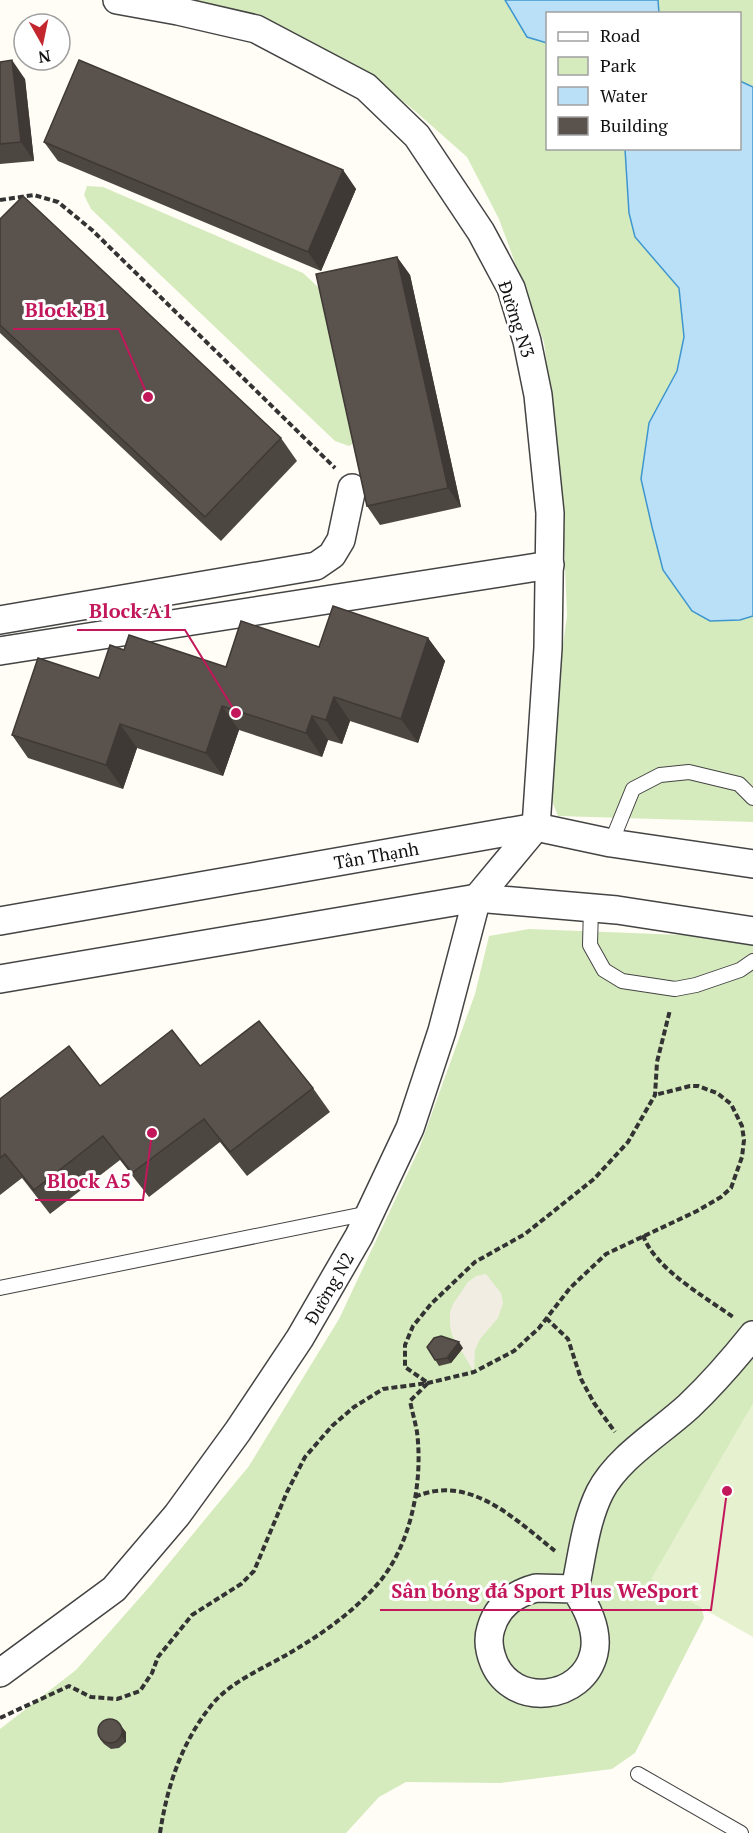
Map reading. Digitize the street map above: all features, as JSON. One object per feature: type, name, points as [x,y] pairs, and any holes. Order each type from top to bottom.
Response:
[{"type":"street","name":"Đường N3","points":[[117,0],[256,29],[366,87],[417,136],[486,241],[511,288],[527,341],[538,395],[550,513],[548,648],[536,827]]},
{"type":"street","points":[[0,620],[316,566],[332,555],[341,540],[352,488]]},
{"type":"street","points":[[0,651],[550,566]]},
{"type":"street","name":"Tân Thạnh","points":[[0,921],[536,827],[611,843],[753,864]]},
{"type":"street","name":"Đường N2","points":[[0,1673],[114,1589],[177,1515],[238,1431],[300,1338],[359,1236],[410,1128],[442,1031],[477,898],[536,827]]},
{"type":"street","points":[[0,979],[477,898],[591,907],[753,931]]},
{"type":"street","points":[[577,1579],[520,1592],[505,1603],[494,1618],[488,1635],[490,1654],[497,1671],[510,1684],[526,1692],[544,1695],[563,1690],[577,1682],[588,1668],[594,1653],[595,1636],[577,1579],[583,1540],[600,1491],[622,1463],[688,1407],[728,1366],[744,1326]]},
{"type":"lane","points":[[611,843],[633,789],[660,775],[689,772],[708,775],[739,784],[753,798]]},
{"type":"lane","points":[[591,907],[590,945],[604,970],[622,981],[675,989],[696,985],[740,970],[753,961]]},
{"type":"lane","points":[[0,1288],[369,1213]]},
{"type":"lane","points":[[638,1774],[741,1833]]},
{"type":"path","points":[[0,200],[34,195],[58,202],[92,230],[343,476],[352,488]]},
{"type":"path","points":[[428,1383],[405,1367],[405,1345],[413,1326],[430,1304],[476,1262],[525,1234],[594,1179],[628,1142],[655,1095],[657,1062],[675,989]]},
{"type":"path","points":[[0,1718],[69,1686],[91,1697],[117,1699],[140,1691],[152,1673],[158,1657],[192,1615],[241,1584],[254,1570],[287,1492],[305,1457],[332,1426],[354,1407],[383,1389],[428,1383],[474,1372],[514,1351],[546,1318],[570,1288],[606,1254],[697,1211],[721,1197],[731,1188],[742,1157],[744,1140],[742,1126],[731,1104],[710,1089],[690,1086],[655,1095]]},
{"type":"path","points":[[643,1235],[645,1243],[660,1261],[689,1286],[744,1326]]},
{"type":"path","points":[[546,1318],[568,1339],[581,1379],[594,1403],[632,1454]]},
{"type":"path","points":[[160,1833],[168,1790],[182,1752],[211,1706],[232,1687],[330,1628],[375,1586],[401,1547],[417,1485],[417,1431],[410,1401],[428,1383]]},
{"type":"path","points":[[414,1497],[429,1491],[459,1490],[500,1507],[577,1579]]},
{"type":"green space","points":[[184,0],[753,0],[753,822],[558,816],[549,793],[550,737],[567,616],[562,492],[544,342],[499,219],[467,157],[415,111],[358,66],[240,11]]},
{"type":"green space","points":[[87,186],[103,187],[303,273],[318,287],[323,298],[356,442],[349,446],[335,441],[91,209],[84,195]]},
{"type":"green space","points":[[529,929],[708,936],[753,946],[753,1465],[688,1545],[704,1618],[635,1753],[612,1769],[500,1783],[406,1782],[379,1797],[346,1833],[0,1833],[0,1729],[76,1670],[151,1585],[249,1466],[339,1319],[419,1149],[475,994],[489,936]]},
{"type":"green space","points":[[753,1403],[753,1637],[651,1579]]},
{"type":"shaded area","points":[[486,1274],[501,1293],[503,1303],[498,1318],[480,1339],[475,1350],[474,1372],[452,1335],[450,1312],[468,1282],[476,1276]]},
{"type":"water","points":[[505,0],[658,0],[659,12],[546,12],[546,43],[527,37]]},
{"type":"water","points":[[741,81],[753,87],[753,616],[740,620],[710,621],[692,611],[663,570],[641,479],[649,423],[677,371],[684,337],[679,288],[635,237],[629,213],[625,150],[741,150]]},
{"type":"building","points":[[12,60],[21,142],[0,144],[0,62]]},
{"type":"building","points":[[79,60],[343,170],[308,252],[44,142]]},
{"type":"building","points":[[23,196],[281,438],[205,517],[0,325],[0,219]]},
{"type":"building","points":[[397,257],[448,488],[367,506],[316,274]]},
{"type":"building","points":[[333,606],[428,638],[401,719],[334,697],[326,720],[312,716],[306,733],[222,706],[206,753],[120,724],[106,765],[12,735],[38,658],[99,678],[110,645],[124,650],[129,635],[226,667],[241,621],[319,647]]},
{"type":"building","points":[[259,1021],[313,1088],[230,1152],[204,1119],[132,1173],[103,1136],[34,1190],[5,1154],[0,1158],[0,1099],[69,1046],[100,1086],[172,1030],[200,1066]]},
{"type":"building","points":[[441,1336],[459,1342],[447,1358],[435,1360],[427,1347],[434,1338]]},
{"type":"building","points":[[105,1719],[115,1719],[122,1726],[122,1736],[115,1743],[105,1743],[98,1736],[98,1726]]},
{"type":"place","name":"Block B1","points":[[148,397]]},
{"type":"place","name":"Block A1","points":[[236,713]]},
{"type":"place","name":"Block A5","points":[[152,1133]]},
{"type":"place","name":"Sân bóng đá Sport Plus WeSport","points":[[727,1491]]}]
